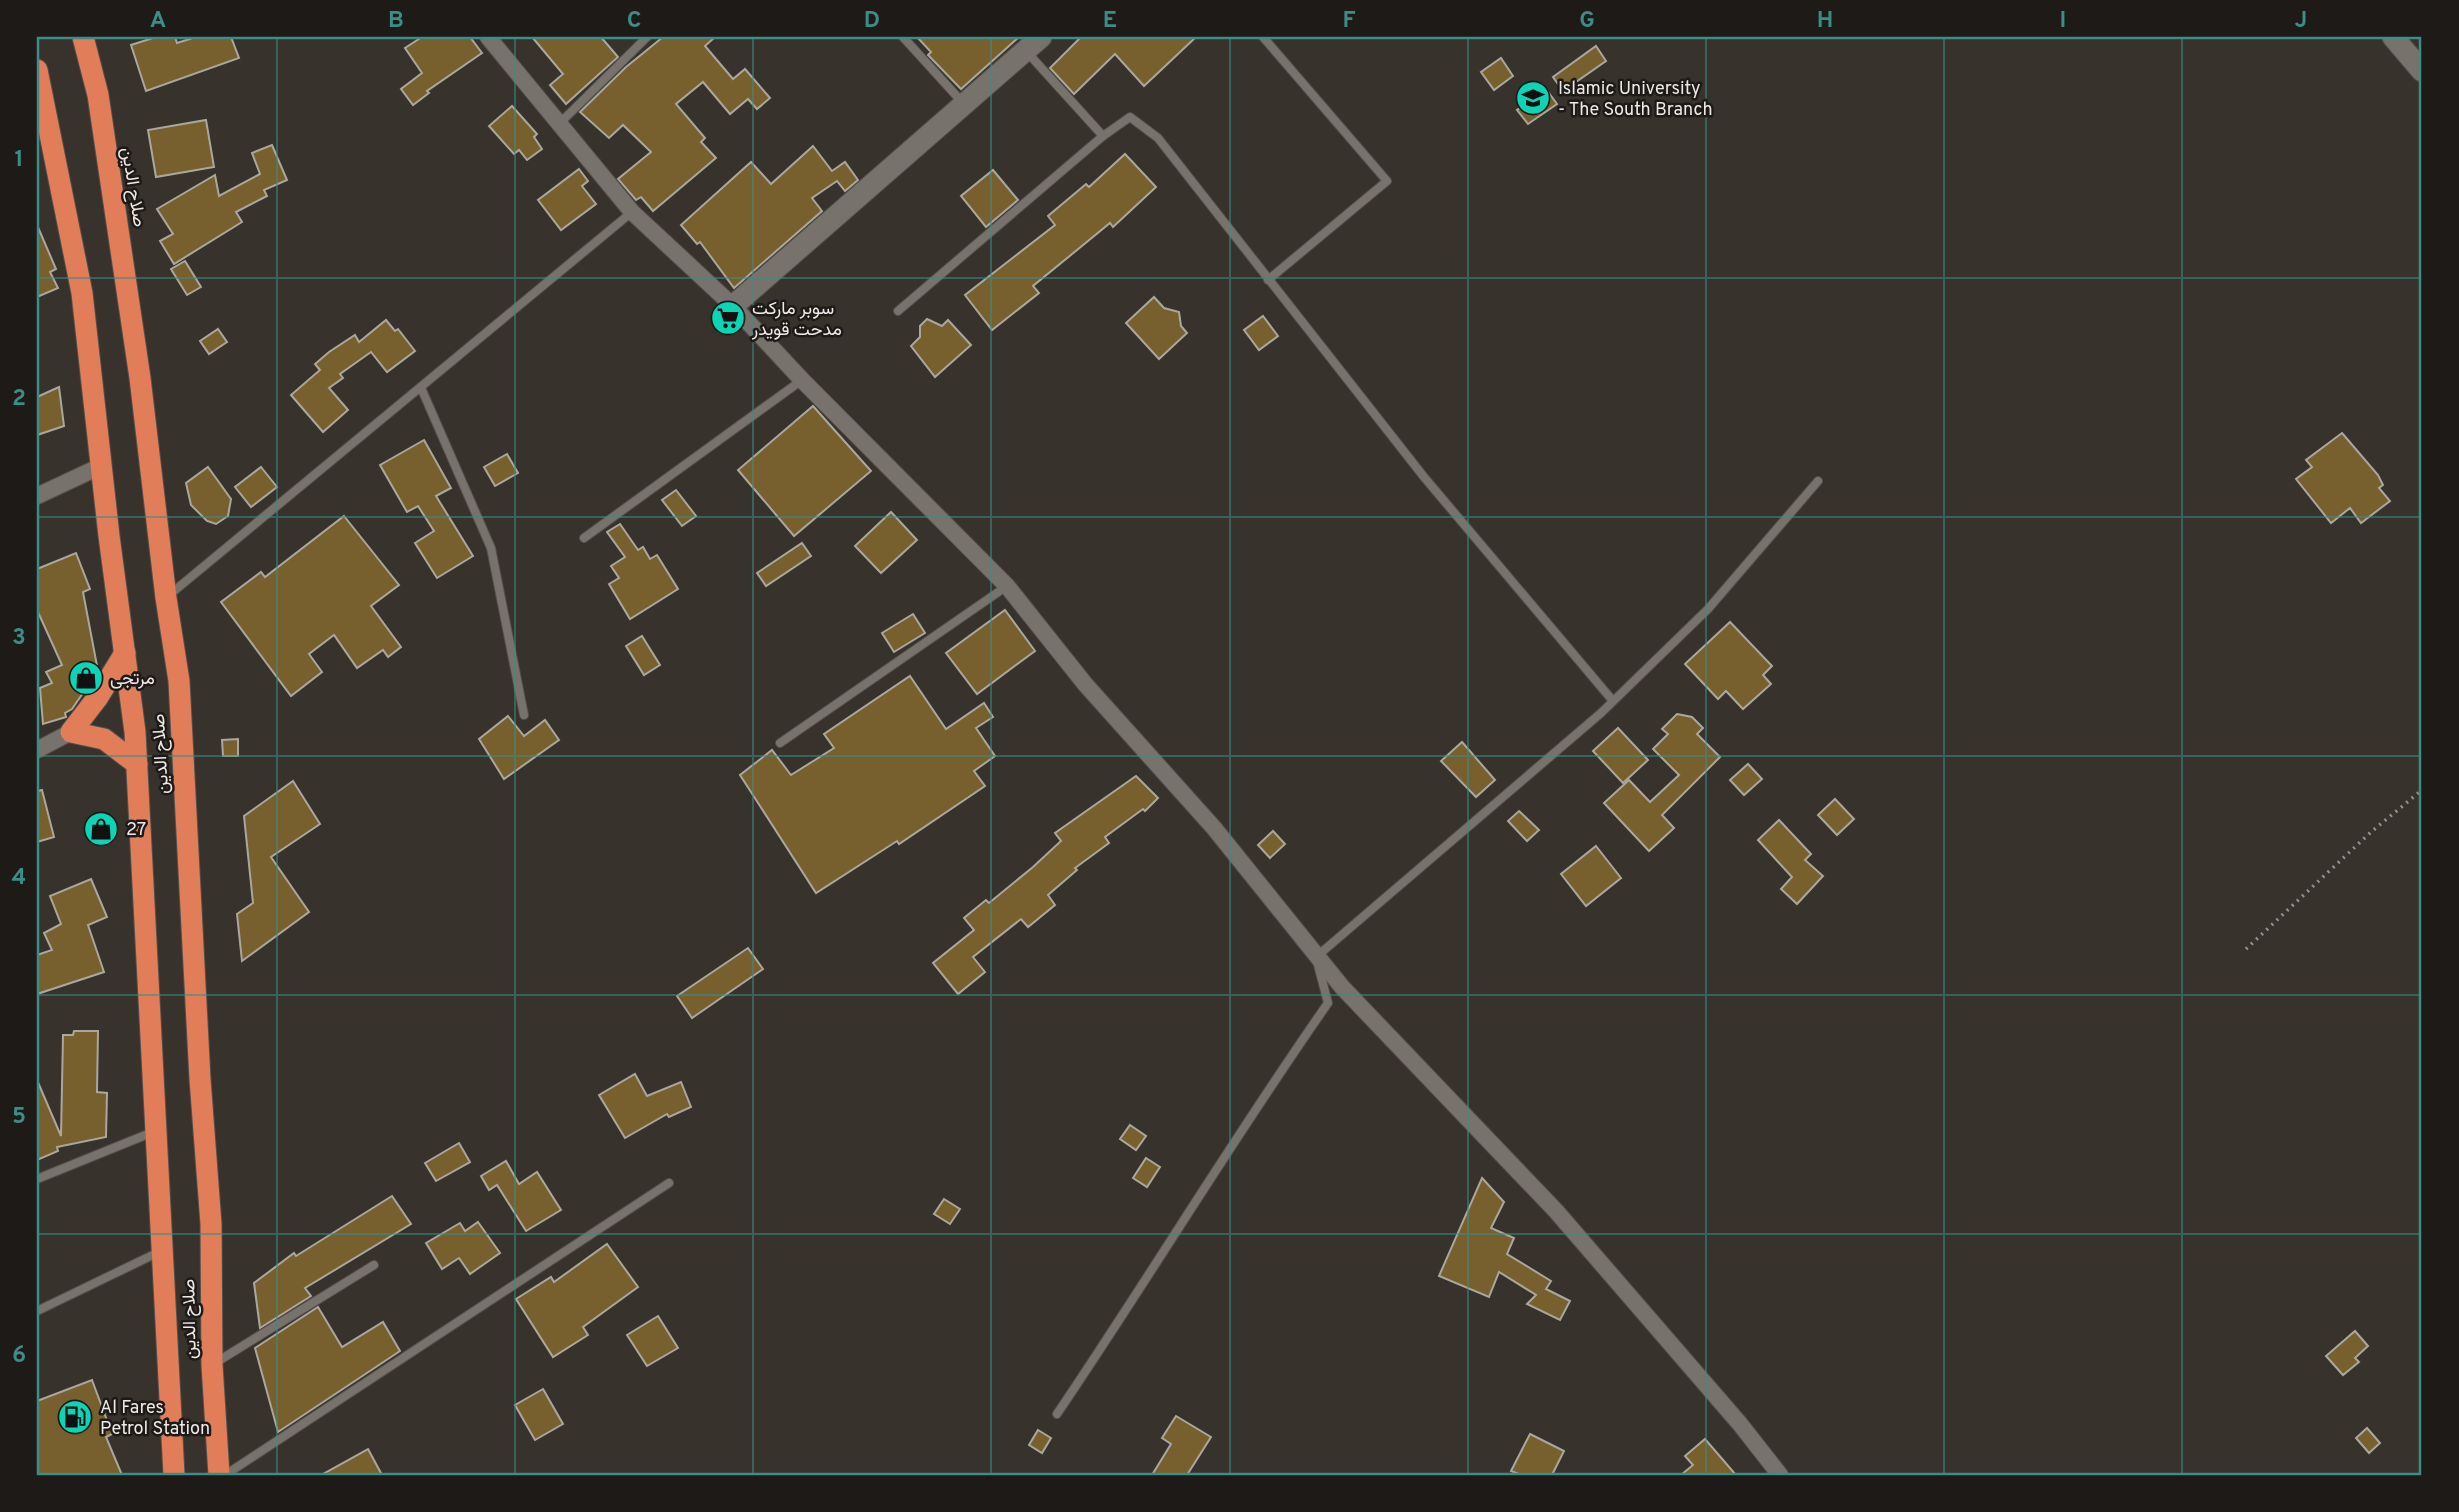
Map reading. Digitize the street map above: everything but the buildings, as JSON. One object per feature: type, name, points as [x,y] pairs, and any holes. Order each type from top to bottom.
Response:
[{"type":"highway","name":"صلاح الدين","points":[[83,37],[98,95],[138,365],[166,598],[179,681],[200,1079],[211,1224],[212,1365],[219,1475]]},
{"type":"highway","name":"صلاح الدين","points":[[37,70],[44,148],[82,293],[137,764],[174,1475]]},
{"type":"highway","points":[[125,653],[98,697],[71,732],[104,739],[137,764]]},
{"type":"street","points":[[488,37],[561,122],[632,212],[733,306],[802,380],[1007,586],[1085,684],[1214,828],[1316,957],[1556,1211],[1740,1424],[1780,1475]]},
{"type":"street","points":[[2393,37],[2422,71]]},
{"type":"street","points":[[733,306],[1033,44]]},
{"type":"street","points":[[37,496],[101,466]]},
{"type":"street","points":[[37,750],[71,732]]},
{"type":"lane","points":[[561,122],[647,37]]},
{"type":"lane","points":[[903,37],[964,104]]},
{"type":"lane","points":[[1263,37],[1387,181],[1268,279]]},
{"type":"lane","points":[[1033,44],[1103,136]]},
{"type":"lane","points":[[898,311],[1103,136],[1130,117],[1158,138],[1424,477],[1614,701]]},
{"type":"lane","points":[[166,598],[422,390],[632,212]]},
{"type":"lane","points":[[584,538],[802,380]]},
{"type":"lane","points":[[422,390],[491,548],[524,715]]},
{"type":"lane","points":[[1057,1414],[1172,1243],[1214,1171],[1328,1003],[1316,957],[1521,784],[1614,701],[1708,609],[1818,481]]},
{"type":"lane","points":[[780,743],[1007,586]]},
{"type":"lane","points":[[37,1179],[156,1131]]},
{"type":"lane","points":[[225,1475],[669,1183]]},
{"type":"lane","points":[[37,1311],[162,1251]]},
{"type":"lane","points":[[212,1365],[374,1265]]},
{"type":"path","points":[[2246,949],[2371,832],[2422,790]]},
{"type":"place","name":"Islamic University - The South Branch","points":[[1533,98]]},
{"type":"place","name":"سوبر ماركت مدحت قويدر","points":[[728,318]]},
{"type":"place","name":"مرتجى","points":[[86,678]]},
{"type":"place","name":"27","points":[[101,829]]},
{"type":"place","name":"Al Fares Petrol Station","points":[[75,1417]]}]
